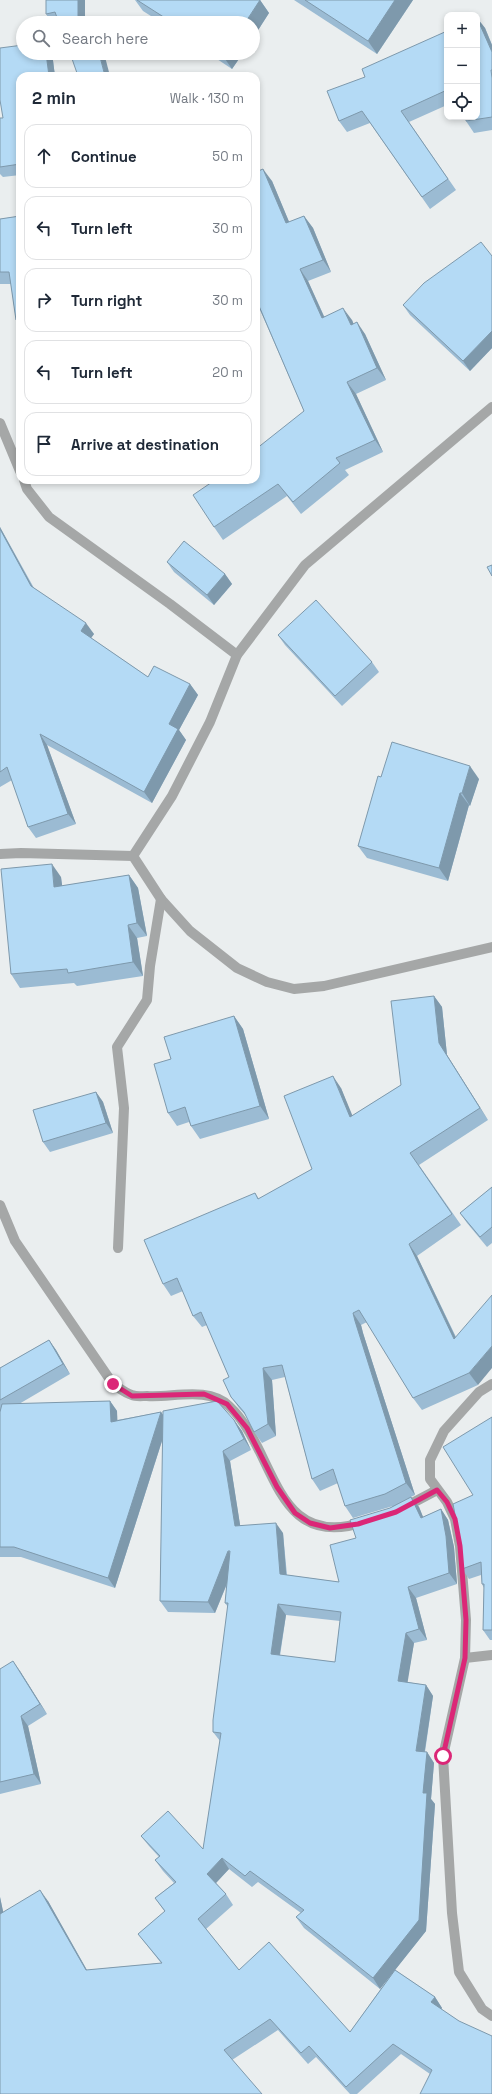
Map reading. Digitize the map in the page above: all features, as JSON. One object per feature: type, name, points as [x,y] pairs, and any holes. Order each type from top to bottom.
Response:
[{"type":"street","points":[[133,856],[172,796],[210,722],[236,655],[305,564],[492,406]]},
{"type":"street","points":[[0,423],[16,461]]},
{"type":"street","points":[[25,484],[27,489],[49,517],[170,604],[236,655]]},
{"type":"street","points":[[0,854],[21,853],[133,856]]},
{"type":"street","points":[[133,856],[161,899],[190,931],[237,968],[267,982],[294,990],[324,986],[492,947]]},
{"type":"street","points":[[118,1248],[124,1108],[117,1047],[147,1000],[150,966],[161,899]]},
{"type":"street","points":[[0,1205],[15,1240],[113,1384],[132,1396],[204,1394],[227,1404],[247,1428],[277,1487],[295,1513],[310,1523],[330,1528],[358,1524],[373,1519]]},
{"type":"street","points":[[492,1384],[479,1392],[444,1431],[430,1460],[430,1479],[447,1502],[455,1519],[460,1546],[466,1620],[465,1658],[443,1756],[452,1913],[459,1972],[482,2009],[492,2016]]},
{"type":"street","points":[[396,1512],[437,1490]]},
{"type":"street","points":[[465,1658],[492,1655]]},
{"type":"building","points":[[46,0],[78,0],[78,16],[56,16],[55,12],[46,14]]},
{"type":"building","points":[[137,0],[260,0],[250,16],[162,16]]},
{"type":"building","points":[[305,0],[395,0],[368,41]]},
{"type":"building","points":[[480,25],[492,52],[492,117],[480,119]]},
{"type":"building","points":[[444,32],[444,91],[401,111],[448,179],[422,197],[362,111],[339,121],[327,91],[365,77],[362,69]]},
{"type":"building","points":[[16,46],[16,60],[47,60],[48,72],[16,72],[16,165],[0,167],[0,118],[3,118],[0,100],[0,48]]},
{"type":"building","points":[[72,60],[101,60],[104,72],[77,72]]},
{"type":"building","points":[[263,169],[286,223],[304,216],[323,260],[300,269],[322,318],[343,308],[351,325],[357,322],[377,368],[347,382],[375,440],[336,458],[340,463],[293,502],[278,484],[214,527],[193,495],[209,484],[260,484],[260,446],[304,411],[260,308],[260,170]]},
{"type":"building","points":[[16,217],[16,320],[9,272],[0,272],[0,219]]},
{"type":"building","points":[[481,242],[492,256],[492,331],[463,361],[403,305],[424,283]]},
{"type":"building","points":[[0,529],[31,586],[86,623],[81,631],[148,677],[154,666],[190,684],[169,724],[178,729],[144,792],[40,734],[68,814],[28,827],[7,767],[0,772]]},
{"type":"building","points":[[184,541],[225,574],[207,595],[167,562]]},
{"type":"building","points":[[492,565],[492,576],[487,567]]},
{"type":"building","points":[[316,600],[372,662],[335,696],[278,635]]},
{"type":"building","points":[[392,742],[470,766],[462,793],[460,793],[439,868],[358,846],[378,776],[381,777]]},
{"type":"building","points":[[52,864],[54,887],[129,875],[137,923],[128,925],[133,962],[68,973],[67,969],[11,974],[1,869]]},
{"type":"building","points":[[434,996],[439,1043],[480,1108],[410,1153],[452,1214],[409,1244],[454,1339],[492,1295],[492,1346],[469,1373],[413,1398],[359,1310],[353,1313],[406,1483],[385,1494],[345,1506],[333,1469],[312,1479],[282,1365],[263,1368],[268,1424],[254,1432],[244,1412],[231,1397],[223,1380],[229,1377],[201,1312],[193,1316],[177,1278],[163,1284],[144,1240],[255,1193],[258,1199],[312,1169],[284,1096],[333,1076],[350,1117],[401,1085],[391,1001]]},
{"type":"building","points":[[234,1016],[260,1106],[191,1126],[185,1107],[168,1113],[154,1064],[171,1059],[164,1037]]},
{"type":"building","points":[[96,1092],[106,1123],[43,1142],[33,1110]]},
{"type":"building","points":[[492,1187],[492,1227],[480,1237],[460,1213]]},
{"type":"building","points":[[49,1340],[63,1364],[0,1400],[0,1368]]},
{"type":"building","points":[[110,1401],[111,1422],[161,1412],[108,1578],[14,1547],[0,1547],[0,1412],[2,1404]]},
{"type":"building","points":[[217,1401],[234,1420],[244,1439],[223,1451],[235,1526],[276,1523],[280,1574],[339,1582],[330,1545],[356,1538],[350,1520],[390,1508],[411,1497],[421,1518],[441,1509],[446,1536],[449,1573],[408,1587],[419,1629],[406,1633],[398,1681],[426,1685],[416,1751],[427,1752],[423,1793],[427,1793],[419,1920],[373,1978],[296,1917],[304,1910],[250,1871],[245,1876],[222,1858],[207,1874],[226,1894],[198,1919],[239,1970],[269,1942],[350,2032],[395,1970],[435,1997],[431,2002],[459,2021],[492,2036],[492,2094],[420,2094],[432,2070],[393,2044],[346,2087],[309,2046],[301,2053],[270,2019],[224,2050],[262,2094],[0,2094],[0,1914],[40,1890],[86,1970],[162,1963],[138,1934],[165,1911],[155,1898],[176,1882],[155,1860],[160,1856],[141,1836],[168,1811],[203,1849],[221,1733],[213,1732],[213,1720],[228,1603],[225,1603],[230,1551],[228,1551],[208,1602],[160,1601],[163,1411]],"holes":[[[278,1604],[341,1612],[335,1662],[271,1654]]]},
{"type":"building","points":[[492,1417],[492,1630],[483,1630],[484,1584],[482,1584],[481,1562],[462,1569],[459,1535],[453,1504],[473,1495],[443,1447]]},
{"type":"building","points":[[13,1661],[40,1704],[21,1716],[34,1774],[0,1782],[0,1669]]},
{"type":"route","points":[[113,1384],[132,1396],[153,1397],[204,1394],[227,1404],[247,1428],[277,1487],[295,1513],[310,1523],[330,1528],[358,1524],[396,1512],[437,1490],[447,1502],[455,1519],[460,1546],[466,1620],[465,1658],[443,1756]]}]
